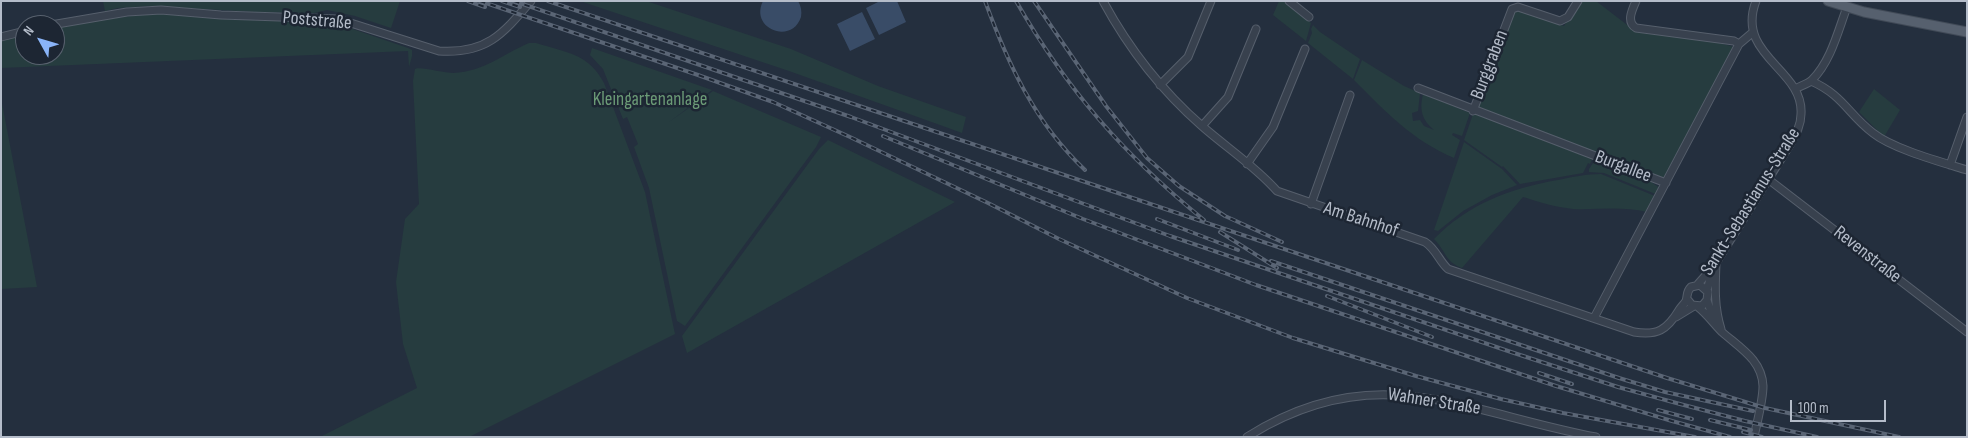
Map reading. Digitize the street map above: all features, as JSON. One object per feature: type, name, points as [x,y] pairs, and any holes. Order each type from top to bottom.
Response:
[{"type":"main road","points":[[1828,1],[1882,16],[1967,32]]},
{"type":"street","name":"Poststraße","points":[[65,23],[127,12],[161,10],[221,15],[338,19],[439,51],[456,52],[480,46],[498,36],[531,1]]},
{"type":"street","name":"Am Bahnhof","points":[[1103,1],[1121,32],[1160,85],[1202,126],[1265,177],[1278,190],[1311,204],[1425,242],[1434,249],[1448,269],[1634,332],[1649,334],[1660,332],[1675,317],[1687,299]]},
{"type":"street","points":[[1160,85],[1188,57],[1212,1]]},
{"type":"street","points":[[1289,1],[1308,17]]},
{"type":"street","name":"Burggraben","points":[[1473,110],[1512,9],[1518,7],[1560,21],[1568,17],[1578,1]]},
{"type":"street","points":[[1636,1],[1630,22],[1636,28],[1734,41],[1739,44]]},
{"type":"street","points":[[1752,33],[1751,18],[1756,1]]},
{"type":"street","points":[[1795,89],[1811,81],[1831,51],[1847,7]]},
{"type":"street","points":[[1202,126],[1228,97],[1256,29]]},
{"type":"street","name":"Burgallee","points":[[1418,88],[1666,183],[1739,44],[1752,33]]},
{"type":"street","name":"Sankt-Sebastianus-Straße","points":[[1698,284],[1715,264],[1791,143],[1800,123],[1801,107],[1795,89],[1762,49],[1752,33]]},
{"type":"street","points":[[1,37],[15,34]]},
{"type":"street","points":[[1247,164],[1273,127],[1305,49]]},
{"type":"street","points":[[1811,81],[1824,86],[1836,95],[1866,127],[1884,141],[1967,170]]},
{"type":"street","points":[[1311,204],[1350,95]]},
{"type":"street","points":[[1950,165],[1967,117]]},
{"type":"street","name":"Revenstraße","points":[[1768,179],[1967,331]]},
{"type":"street","points":[[1594,318],[1666,183]]},
{"type":"street","points":[[1715,264],[1707,290],[1707,300],[1715,324]]},
{"type":"street","points":[[1715,264],[1715,302],[1722,332]]},
{"type":"street","points":[[1707,290],[1698,284],[1689,288],[1687,299],[1751,356],[1762,376],[1763,388],[1754,437]]},
{"type":"street","points":[[1696,306],[1707,300]]},
{"type":"street","name":"Am Bahnhof","points":[[1675,317],[1696,306]]},
{"type":"street","name":"Wahner Straße","points":[[1247,437],[1287,415],[1307,407],[1329,400],[1376,393],[1412,395],[1452,402],[1596,437]]},
{"type":"green space","points":[[103,1],[400,1],[391,28],[355,16],[327,10],[314,13],[255,12],[151,6],[118,8],[105,11]]},
{"type":"green space","points":[[580,1],[646,1],[791,49],[878,86],[966,117],[962,133],[789,71]]},
{"type":"green space","points":[[1279,1],[1285,1],[1311,23],[1306,41],[1273,15]]},
{"type":"green space","points":[[1580,1],[1596,1],[1635,31],[1712,41],[1734,47],[1663,179],[1478,108],[1514,13],[1518,10],[1564,26]]},
{"type":"green space","points":[[157,13],[226,19],[335,23],[408,48],[412,50],[412,56],[409,67],[408,51],[1,68],[1,40],[15,37],[15,65],[65,65],[65,26]]},
{"type":"green space","points":[[1313,25],[1320,32],[1360,59],[1353,79],[1308,43]]},
{"type":"green space","points":[[529,43],[536,43],[576,55],[598,73],[604,83],[645,192],[675,334],[469,437],[320,437],[417,388],[403,344],[396,282],[405,219],[419,204],[413,81],[415,69],[421,68],[453,73],[465,72],[484,66]]},
{"type":"green space","name":"Kleingartenanlage","points":[[592,48],[712,90],[669,122],[713,91],[821,137],[816,147],[685,326],[677,321],[649,188],[634,147],[638,144],[627,117],[623,119],[603,69],[590,55]]},
{"type":"green space","points":[[1362,60],[1404,86],[1420,93],[1418,111],[1412,113],[1413,121],[1420,120],[1424,126],[1434,130],[1422,114],[1423,94],[1470,113],[1462,136],[1453,133],[1452,135],[1460,140],[1454,158],[1412,134],[1354,80]]},
{"type":"green space","points":[[1874,89],[1900,110],[1884,137],[1859,112]]},
{"type":"green space","points":[[1,98],[37,287],[1,289]]},
{"type":"green space","points":[[1473,114],[1592,159],[1590,164],[1588,163],[1583,173],[1520,184],[1503,166],[1464,140]]},
{"type":"green space","points":[[828,140],[955,202],[687,353],[682,336],[819,149]]},
{"type":"green space","points":[[1464,142],[1502,169],[1517,185],[1492,195],[1463,211],[1438,231],[1434,230]]},
{"type":"green space","points":[[1595,160],[1648,180],[1660,188],[1658,195],[1604,173],[1589,172]]},
{"type":"green space","points":[[1601,174],[1655,196],[1647,212],[1619,209],[1573,209],[1553,206],[1523,197],[1462,268],[1452,263],[1434,239],[1461,216],[1491,199],[1541,183]]},
{"type":"water","points":[[763,1],[798,1],[801,17],[796,26],[781,32],[766,26],[760,11]]},
{"type":"water","points":[[880,1],[897,1],[906,22],[879,35],[866,8]]},
{"type":"water","points":[[862,12],[875,39],[850,51],[837,24]]},
{"type":"railway","points":[[468,1],[485,7]]},
{"type":"railway","points":[[480,1],[773,102],[1187,298],[1293,338],[1416,376],[1501,399],[1563,413],[1695,437]]},
{"type":"railway","points":[[502,1],[520,7]]},
{"type":"railway","points":[[514,1],[851,117],[1170,236],[1511,352],[1618,387],[1745,421],[1817,437]]},
{"type":"railway","points":[[548,1],[1667,378],[1765,408],[1899,437]]},
{"type":"railway","points":[[985,1],[1003,47],[1025,92],[1052,133],[1085,170]]},
{"type":"railway","points":[[1016,1],[1056,64],[1099,120],[1148,171],[1204,220]]},
{"type":"railway","points":[[1034,1],[1106,106],[1147,158],[1179,186],[1225,216],[1282,242]]},
{"type":"railway","points":[[883,136],[1083,219],[1256,285],[1556,386],[1730,437]]},
{"type":"railway","points":[[1157,219],[1238,250]]},
{"type":"railway","points":[[1220,232],[1277,268]]},
{"type":"railway","points":[[1271,261],[1619,378],[1665,392],[1753,411]]},
{"type":"railway","points":[[1327,296],[1432,337]]},
{"type":"railway","points":[[1539,373],[1572,384]]},
{"type":"railway","points":[[1658,410],[1692,419]]},
{"type":"railway","points":[[1710,420],[1751,430]]},
{"type":"railway","points":[[1743,432],[1762,437]]}]
